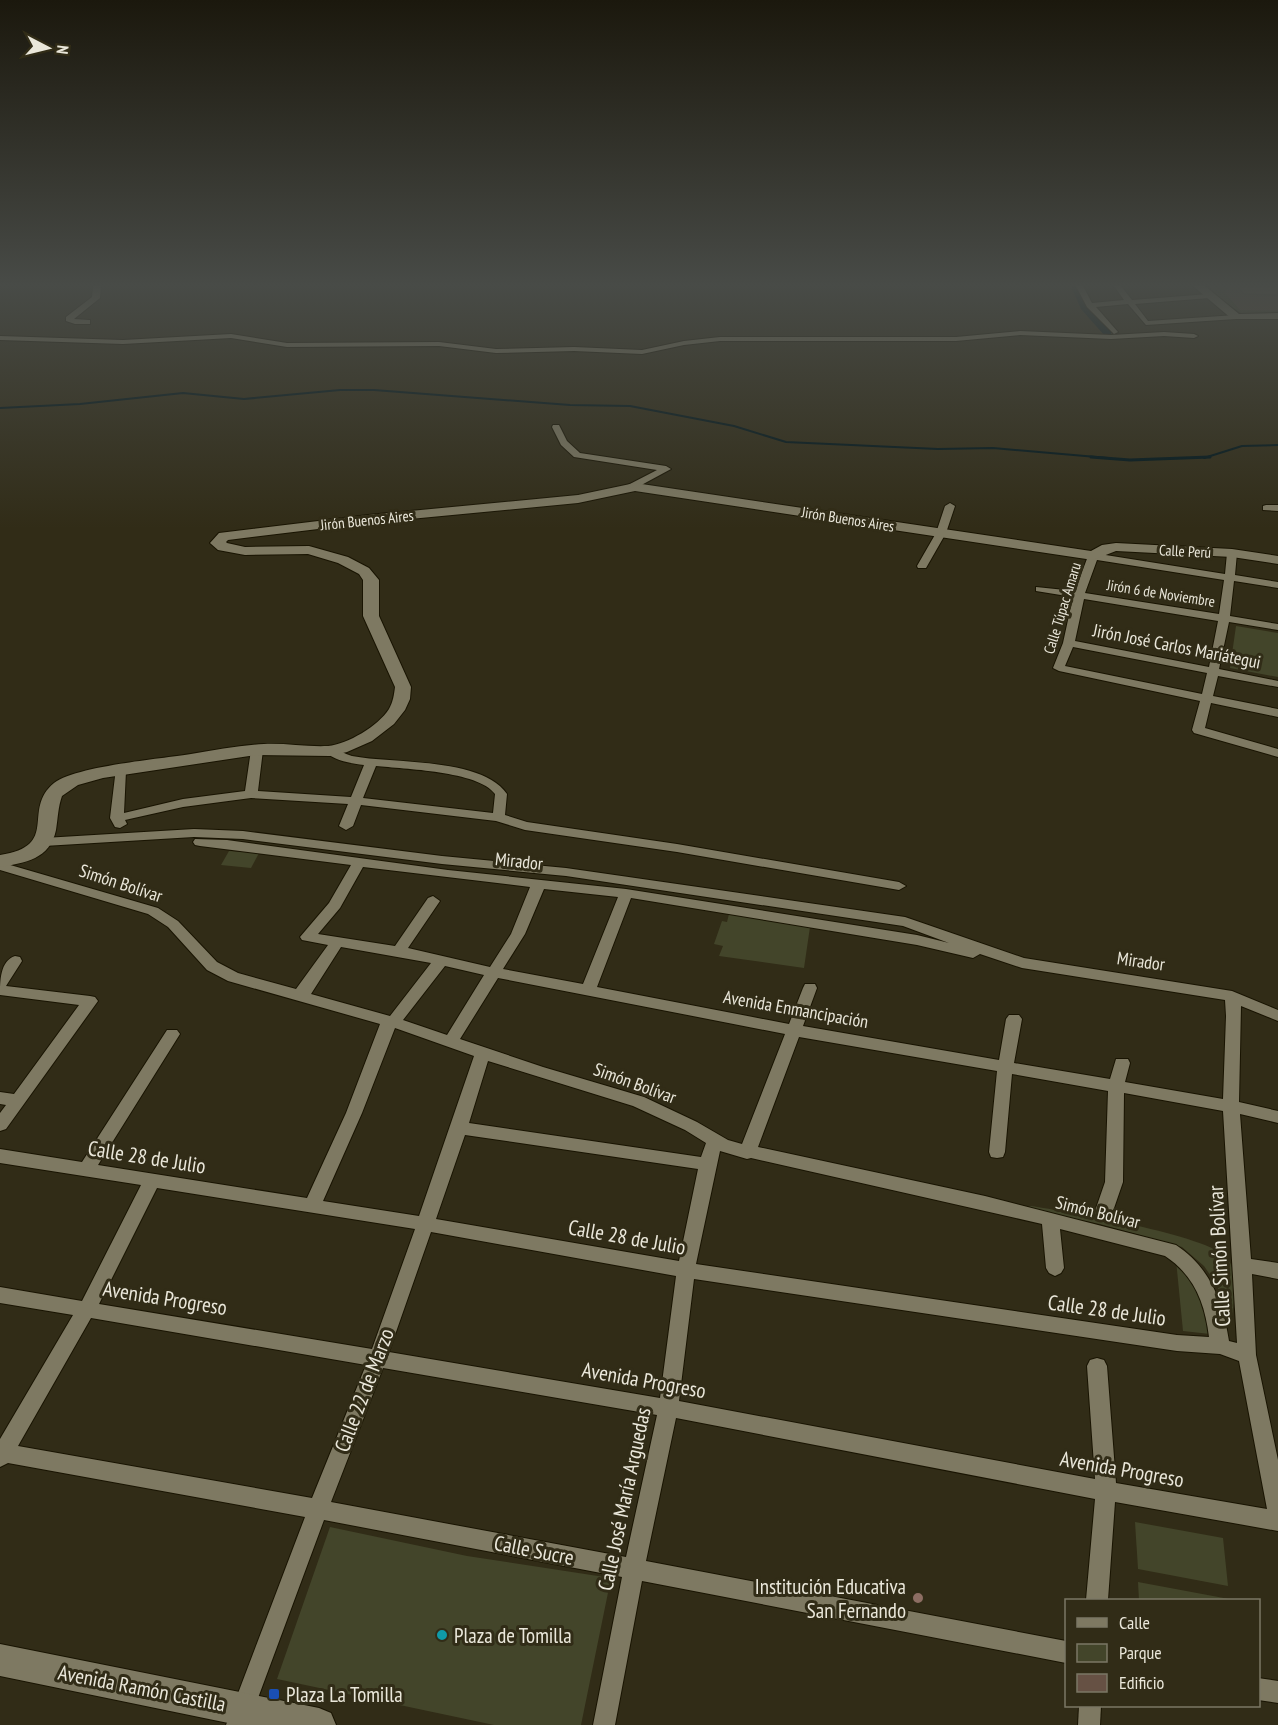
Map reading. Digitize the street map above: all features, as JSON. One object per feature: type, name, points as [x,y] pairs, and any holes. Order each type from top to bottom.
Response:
[{"type":"street","points":[[556,427],[569,450],[577,455],[666,469],[631,487]]},
{"type":"street","name":"Jirón Buenos Aires","points":[[40,846],[51,798],[55,791],[81,779],[257,750],[330,751],[348,746],[377,728],[396,711],[403,695],[401,681],[371,616],[369,575],[352,564],[309,550],[235,550],[218,545],[220,538],[353,520],[578,500],[631,487],[1278,585]]},
{"type":"street","points":[[922,566],[941,533],[950,506]]},
{"type":"street","points":[[1266,508],[1278,508]]},
{"type":"street","name":"Calle Perú","points":[[1093,556],[1111,547],[1232,553],[1278,560]]},
{"type":"street","points":[[1232,553],[1230,577],[1208,699],[1198,730],[1278,753]]},
{"type":"street","name":"Calle Túpac Amaru","points":[[1093,556],[1079,596],[1070,643],[1059,668],[1208,699]]},
{"type":"street","name":"Jirón 6 de Noviembre","points":[[1040,590],[1278,627]]},
{"type":"street","name":"Jirón José Carlos Mariátegui","points":[[1070,643],[1278,684]]},
{"type":"street","points":[[1208,699],[1278,713]]},
{"type":"street","points":[[251,794],[257,750]]},
{"type":"street","points":[[330,751],[346,759],[456,771],[487,782],[496,787],[501,794],[501,808],[498,817]]},
{"type":"street","points":[[346,826],[371,762]]},
{"type":"street","points":[[118,842],[120,771]]},
{"type":"street","points":[[117,818],[183,803],[251,794],[357,801],[498,817],[525,826],[674,848],[899,886]]},
{"type":"street","name":"Mirador","points":[[118,842],[194,833],[243,835],[442,860],[566,872],[904,922],[995,955]]},
{"type":"street","name":"Mirador","points":[[40,846],[118,842],[216,843],[626,893],[906,938],[1048,968],[1232,996],[1278,1016]]},
{"type":"street","points":[[0,861],[21,858],[40,846]]},
{"type":"street","name":"Avenida Enmancipación","points":[[359,862],[334,905],[307,937],[399,951],[492,972],[793,1030],[1231,1106],[1278,1117]]},
{"type":"street","name":"Simón Bolívar","points":[[0,866],[153,911],[173,924],[212,966],[233,977],[393,1022],[483,1053],[638,1101],[676,1118],[724,1146],[747,1153],[985,1203],[1170,1250],[1181,1256],[1197,1273],[1209,1294],[1216,1315],[1220,1346]]},
{"type":"street","points":[[450,1042],[518,933],[539,883]]},
{"type":"street","points":[[588,990],[626,893]]},
{"type":"street","points":[[399,951],[433,901]]},
{"type":"street","points":[[297,995],[304,992],[338,942]]},
{"type":"street","points":[[0,983],[15,961]]},
{"type":"street","points":[[312,1206],[354,1113],[386,1027],[393,1022],[441,961]]},
{"type":"street","points":[[747,1153],[810,988]]},
{"type":"street","points":[[0,990],[90,1001],[0,1125]]},
{"type":"street","name":"Calle Simón Bolívar","points":[[1232,996],[1234,1016],[1231,1106],[1247,1355],[1278,1511]]},
{"type":"street","points":[[997,1152],[1005,1068],[1014,1019]]},
{"type":"street","points":[[86,1170],[172,1034]]},
{"type":"street","name":"Calle 22 de Marzo","points":[[240,1717],[318,1509],[378,1358],[483,1053]]},
{"type":"street","points":[[1103,1214],[1114,1182],[1116,1086],[1122,1063]]},
{"type":"street","points":[[0,1098],[18,1101]]},
{"type":"street","points":[[459,1128],[707,1164]]},
{"type":"street","name":"Calle José María Arguedas","points":[[604,1725],[633,1568],[668,1408],[686,1270],[707,1164],[715,1141]]},
{"type":"street","name":"Calle 28 de Julio","points":[[0,1156],[425,1224],[686,1270],[1177,1343],[1220,1346],[1247,1355]]},
{"type":"street","points":[[1,1454],[87,1309],[152,1181]]},
{"type":"street","points":[[1050,1220],[1055,1268]]},
{"type":"street","points":[[1242,1265],[1278,1271]]},
{"type":"street","name":"Avenida Progreso","points":[[0,1295],[668,1408],[1106,1491],[1278,1521]]},
{"type":"street","points":[[1097,1366],[1106,1491],[1097,1599]]},
{"type":"street","name":"Calle Sucre","points":[[1,1454],[318,1509],[1065,1652]]},
{"type":"street","name":"Avenida Ramón Castilla","points":[[0,1660],[240,1717],[319,1725]]},
{"type":"street","points":[[1260,1689],[1278,1692]]},
{"type":"street","points":[[1089,1725],[1090,1707]]},
{"type":"green space","points":[[1236,626],[1278,633],[1278,677],[1230,668]]},
{"type":"green space","points":[[229,851],[259,853],[251,868],[221,865]]},
{"type":"green space","points":[[729,914],[810,927],[804,968],[719,956],[723,946],[714,944],[722,921],[727,922]]},
{"type":"green space","points":[[1031,1206],[1135,1225],[1215,1249],[1227,1258],[1233,1271],[1235,1287],[1232,1317],[1226,1314],[1217,1285],[1204,1266],[1182,1247],[1100,1224],[1025,1208]]},
{"type":"green space","points":[[1176,1260],[1200,1293],[1210,1334],[1183,1331]]},
{"type":"green space","points":[[1135,1522],[1223,1538],[1228,1586],[1138,1569]]},
{"type":"green space","points":[[330,1527],[467,1556],[611,1578],[581,1725],[494,1725],[277,1679]]},
{"type":"green space","points":[[1138,1582],[1229,1599],[1139,1599]]},
{"type":"waterway","points":[[0,408],[80,404],[183,393],[244,399],[340,390],[374,390],[570,405],[630,406],[734,426],[786,442],[938,449],[993,448],[1108,458]]},
{"type":"waterway","points":[[1207,457],[1242,446],[1278,445]]},
{"type":"waterway","points":[[1091,457],[1130,460],[1207,457]]},
{"type":"place","name":"Institución Educativa San Fernando","points":[[918,1598]]},
{"type":"place","name":"Plaza de Tomilla","points":[[442,1635]]},
{"type":"place","name":"Plaza La Tomilla","points":[[274,1694]]}]
